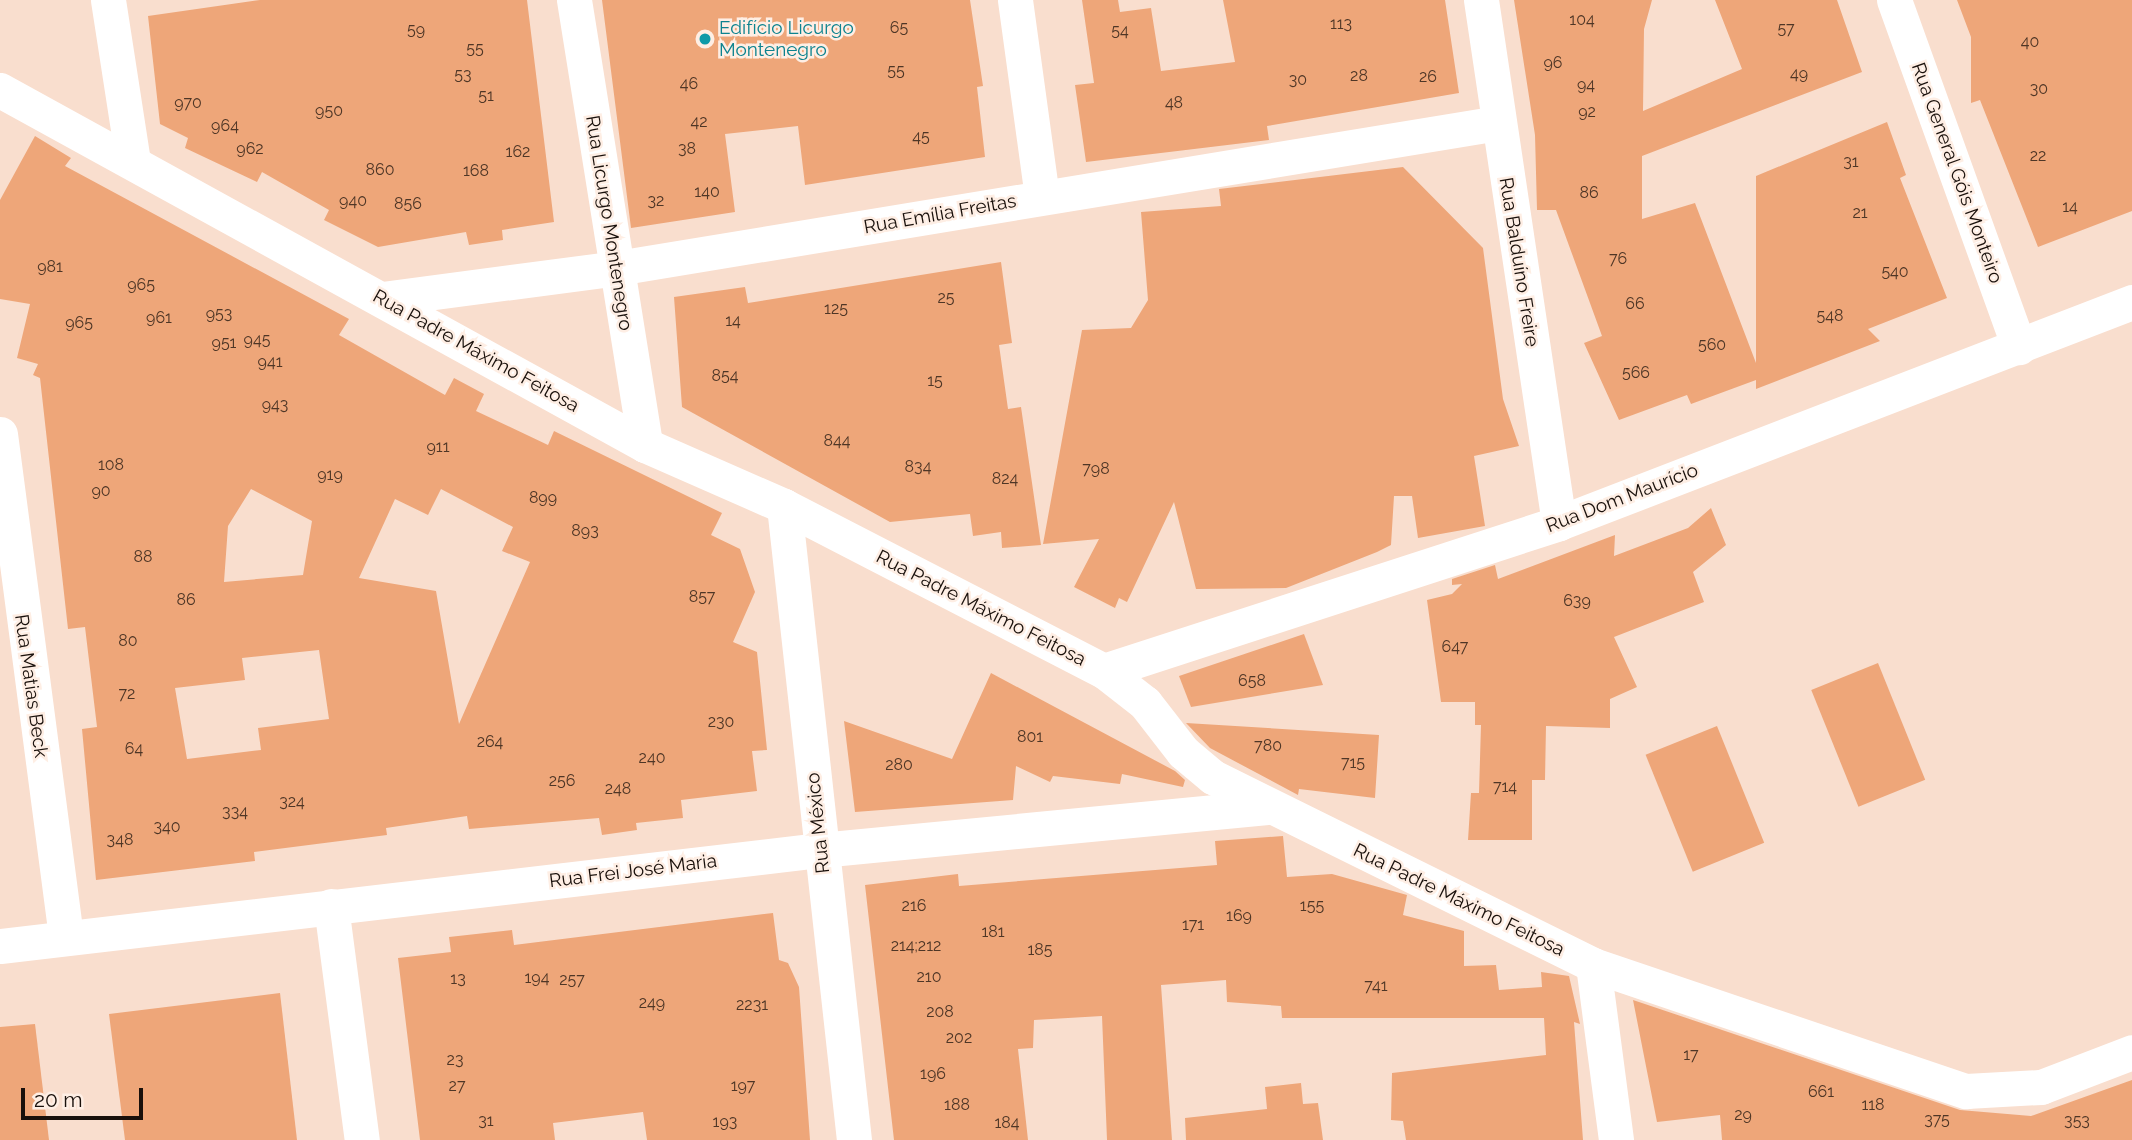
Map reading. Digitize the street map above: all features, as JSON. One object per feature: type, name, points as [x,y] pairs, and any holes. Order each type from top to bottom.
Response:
[{"type":"street","points":[[108,0],[133,162]]},
{"type":"street","name":"Rua Licurgo Montenegro","points":[[573,0],[645,445]]},
{"type":"street","points":[[1015,0],[1042,197]]},
{"type":"street","name":"Rua Balduíno Freire","points":[[1481,0],[1559,523]]},
{"type":"street","name":"Rua General Góis Monteiro","points":[[1895,0],[2019,347]]},
{"type":"street","name":"Rua Padre Máximo Feitosa","points":[[0,90],[645,445],[784,506],[1104,671],[1145,703],[1183,752],[1213,777],[1266,807],[1593,965],[1966,1091],[2004,1094],[2041,1087],[2132,1052]]},
{"type":"street","name":"Rua Emília Freitas","points":[[382,299],[617,268],[1498,123]]},
{"type":"street","name":"Rua Dom Maurício","points":[[1104,671],[1559,523],[2132,302]]},
{"type":"street","name":"Rua Matias Beck","points":[[0,434],[66,937]]},
{"type":"street","name":"Rua México","points":[[784,506],[854,1140]]},
{"type":"street","name":"Rua Frei José Maria","points":[[0,946],[820,850],[1266,807]]},
{"type":"street","points":[[331,906],[362,1140]]},
{"type":"street","points":[[1593,965],[1616,1140]]},
{"type":"building","points":[[260,0],[527,0],[554,222],[502,230],[503,240],[469,245],[466,232],[378,247],[324,220],[329,210],[262,172],[257,182],[185,148],[188,138],[160,124],[148,16]]},
{"type":"building","points":[[602,0],[970,0],[983,86],[977,87],[985,157],[805,185],[798,126],[725,134],[735,212],[631,228]]},
{"type":"building","points":[[1082,0],[1118,0],[1120,12],[1151,8],[1161,71],[1235,62],[1223,0],[1445,0],[1459,93],[1267,126],[1269,140],[1086,162],[1075,85],[1094,83]]},
{"type":"building","points":[[1514,0],[1652,0],[1644,29],[1643,111],[1742,69],[1715,0],[1837,0],[1862,72],[1642,156],[1642,219],[1695,203],[1756,363],[1756,176],[1887,122],[1906,175],[1900,178],[1947,298],[1868,329],[1880,341],[1756,389],[1756,380],[1691,404],[1687,395],[1619,420],[1584,343],[1602,336],[1556,210],[1537,210],[1535,135]]},
{"type":"building","points":[[1957,0],[2132,0],[2132,211],[2038,247],[1980,100],[1971,103],[1971,37]]},
{"type":"building","points":[[35,136],[71,158],[65,166],[349,319],[339,335],[445,395],[454,378],[484,394],[476,411],[548,445],[554,431],[722,513],[711,535],[740,549],[755,592],[733,642],[757,652],[767,750],[752,751],[757,791],[681,800],[683,818],[636,823],[637,830],[602,835],[599,818],[469,829],[467,816],[386,828],[387,835],[254,852],[255,861],[96,880],[82,729],[97,727],[85,627],[68,629],[40,378],[33,375],[38,364],[17,358],[30,304],[0,299],[0,200]],"holes":[[[251,489],[312,521],[303,575],[224,582],[228,526]],[[441,489],[513,527],[502,551],[530,562],[459,724],[436,591],[359,578],[395,499],[428,515]],[[319,650],[329,719],[258,728],[261,750],[187,759],[175,688],[245,680],[242,658]]]},
{"type":"building","points":[[1403,167],[1483,248],[1503,399],[1519,446],[1474,456],[1485,526],[1418,538],[1412,496],[1394,496],[1391,545],[1377,552],[1286,588],[1196,589],[1174,502],[1127,602],[1119,598],[1115,608],[1074,587],[1099,539],[1043,544],[1082,330],[1131,328],[1148,300],[1141,212],[1221,206],[1219,189]]},
{"type":"building","points":[[1001,262],[1012,343],[999,345],[1008,409],[1021,407],[1041,545],[1002,548],[1001,532],[973,536],[970,514],[890,522],[682,407],[674,297],[745,287],[748,303]]},
{"type":"building","points":[[1711,508],[1726,545],[1693,572],[1704,602],[1614,637],[1637,687],[1610,699],[1610,728],[1546,726],[1545,780],[1532,780],[1532,840],[1468,840],[1471,793],[1479,793],[1481,725],[1475,725],[1475,702],[1441,702],[1427,600],[1452,594],[1462,584],[1452,585],[1452,579],[1495,565],[1498,579],[1615,535],[1614,556],[1688,528]]},
{"type":"building","points":[[1304,634],[1323,685],[1191,707],[1179,676]]},
{"type":"building","points":[[1878,663],[1925,780],[1858,807],[1811,690]]},
{"type":"building","points":[[991,673],[1175,771],[1185,780],[1183,787],[1122,774],[1120,784],[1053,776],[1050,782],[1016,766],[1013,800],[855,812],[844,721],[952,759]]},
{"type":"building","points":[[1186,723],[1379,735],[1375,798],[1299,789],[1298,795],[1210,748]]},
{"type":"building","points":[[1717,726],[1764,843],[1693,872],[1646,755]]},
{"type":"building","points":[[1283,836],[1287,877],[1332,874],[1407,895],[1403,915],[1464,931],[1464,966],[1496,965],[1499,990],[1542,987],[1541,972],[1569,976],[1580,1024],[1574,1022],[1583,1140],[1406,1140],[1403,1121],[1391,1120],[1392,1073],[1546,1055],[1544,1018],[1282,1018],[1281,1006],[1227,1002],[1226,980],[1161,985],[1172,1140],[1107,1140],[1102,1016],[1034,1020],[1033,1048],[1018,1049],[1028,1140],[894,1140],[865,885],[958,874],[959,886],[1217,865],[1215,841]]},
{"type":"building","points":[[773,913],[779,960],[788,963],[799,987],[810,1140],[647,1140],[643,1112],[553,1123],[555,1140],[420,1140],[398,958],[451,952],[449,937],[512,930],[514,945]]},
{"type":"building","points":[[280,993],[297,1140],[125,1140],[109,1014]]},
{"type":"building","points":[[1633,1000],[1960,1110],[2031,1116],[2132,1080],[2132,1140],[1722,1140],[1720,1115],[1657,1122]]},
{"type":"building","points":[[35,1024],[49,1140],[0,1140],[0,1027]]},
{"type":"building","points":[[1301,1083],[1303,1104],[1318,1103],[1323,1140],[1186,1140],[1185,1118],[1267,1109],[1265,1087]]},
{"type":"place","name":"Edifício Licurgo Montenegro","points":[[705,39]]}]
